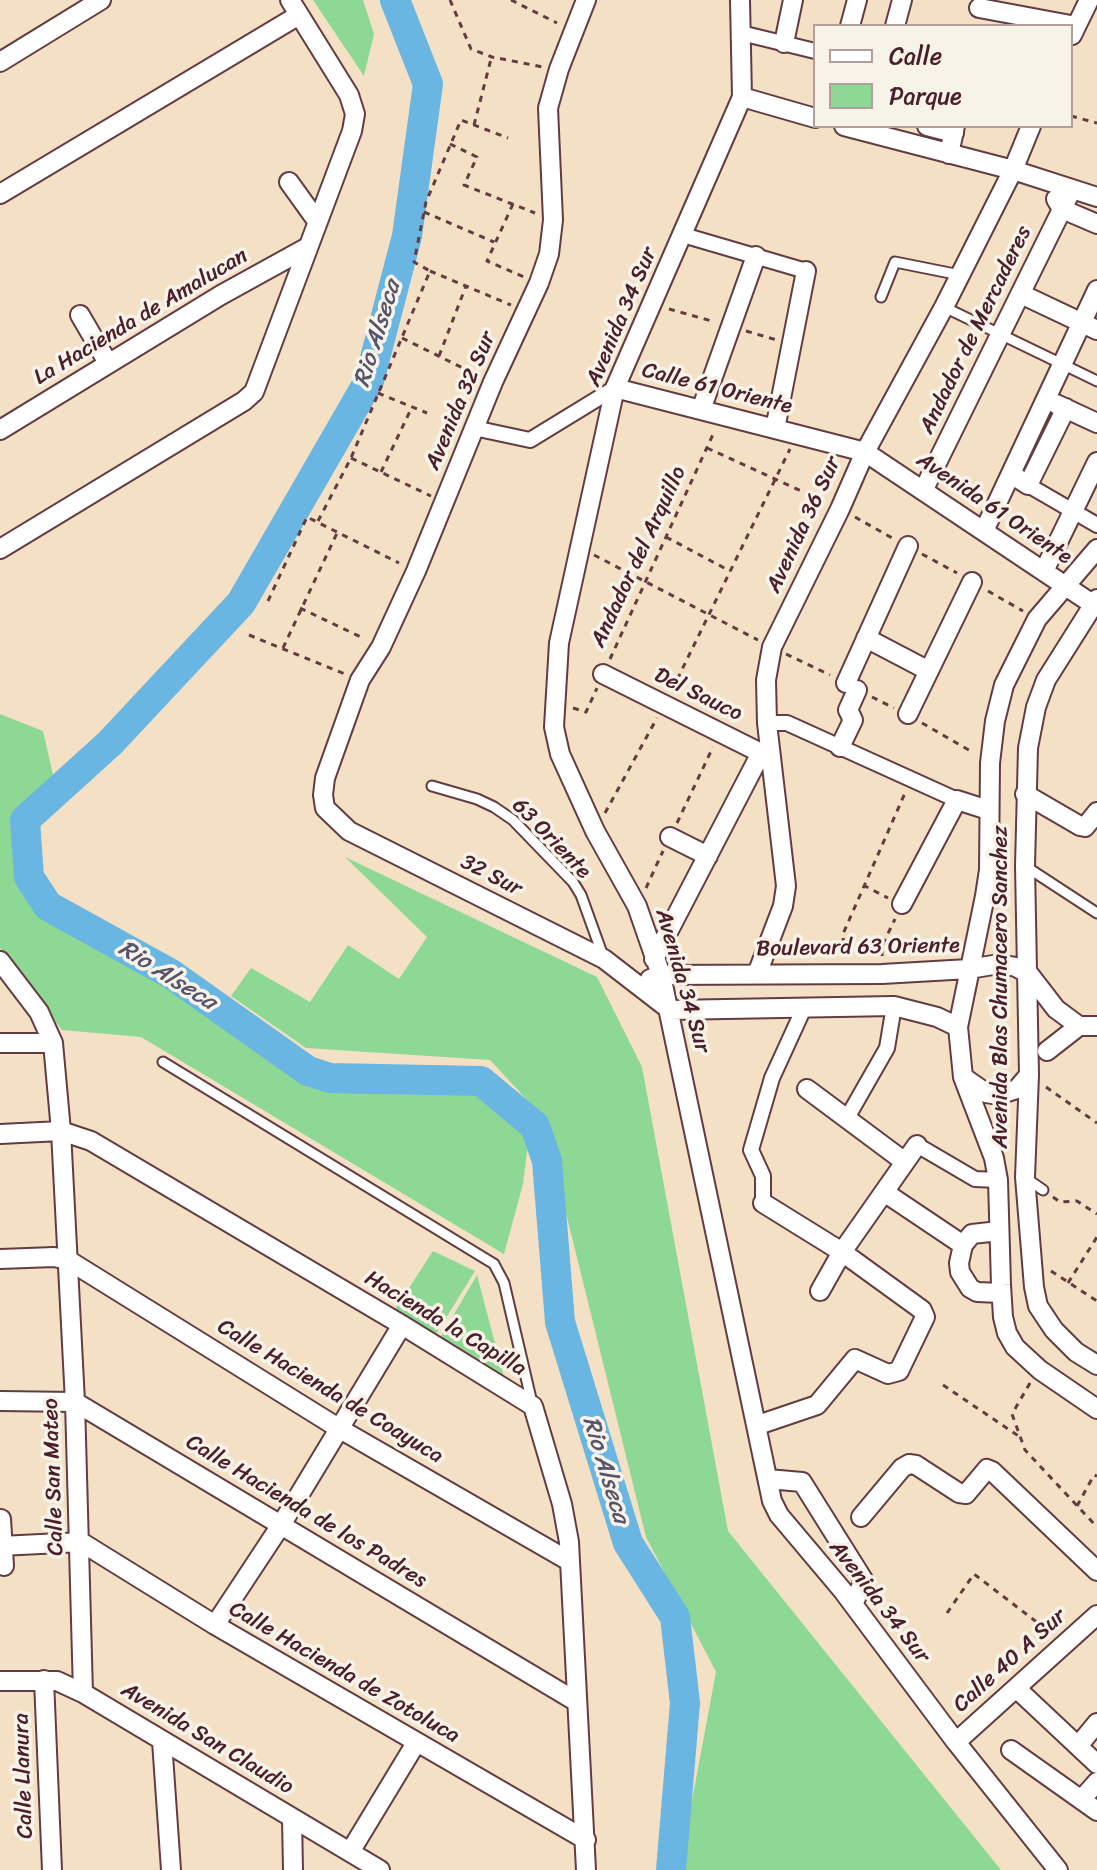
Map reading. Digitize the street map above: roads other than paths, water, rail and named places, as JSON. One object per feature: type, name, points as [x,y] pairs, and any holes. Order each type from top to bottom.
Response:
[{"type":"street","points":[[0,62],[101,0]]},
{"type":"street","name":"Avenida 32 Sur","points":[[325,808],[325,778],[360,680],[381,647],[416,571],[493,382],[539,283],[552,238],[553,220],[548,108],[559,69],[586,0]]},
{"type":"street","name":"Avenida 34 Sur","points":[[740,0],[742,97],[615,388],[559,643],[554,727],[560,754],[595,831],[637,906],[670,1010],[772,1501],[779,1515],[853,1604],[956,1742],[1058,1870]]},
{"type":"street","points":[[784,43],[793,0]]},
{"type":"street","points":[[851,24],[857,0]]},
{"type":"street","points":[[896,24],[902,0]]},
{"type":"street","points":[[1037,19],[1041,0]]},
{"type":"street","points":[[1074,32],[1089,0]]},
{"type":"street","points":[[0,194],[295,7],[349,95],[355,114],[352,131],[254,392],[0,549]]},
{"type":"street","points":[[979,11],[1037,19],[1051,24]]},
{"type":"street","points":[[741,33],[813,50]]},
{"type":"street","points":[[742,97],[813,114]]},
{"type":"street","points":[[852,128],[1013,170],[1097,197]]},
{"type":"street","name":"Avenida 36 Sur","points":[[757,974],[783,906],[786,886],[766,756],[766,680],[772,647],[865,452],[944,307],[1013,170],[1030,128]]},
{"type":"street","points":[[949,154],[954,129]]},
{"type":"street","points":[[1044,180],[1062,209],[1097,224]]},
{"type":"street","points":[[289,182],[317,221]]},
{"type":"street","name":"Andador de Mercaderes","points":[[923,491],[1072,189]]},
{"type":"street","points":[[683,235],[806,271],[775,429]]},
{"type":"street","name":"La Hacienda de Amalucan","points":[[0,430],[221,295],[308,247]]},
{"type":"street","points":[[701,410],[725,325],[756,256]]},
{"type":"street","points":[[984,531],[1063,365],[1090,327],[1097,290]]},
{"type":"street","points":[[1021,294],[1090,327]]},
{"type":"street","points":[[80,315],[108,363]]},
{"type":"street","name":"Calle 61 Oriente","points":[[474,428],[530,440],[615,388],[865,452]]},
{"type":"street","points":[[1047,399],[1097,423]]},
{"type":"street","points":[[1028,485],[1066,408]]},
{"type":"street","name":"Avenida 61 Oriente","points":[[865,452],[1096,603]]},
{"type":"street","points":[[1044,571],[1097,462]]},
{"type":"street","points":[[1011,474],[1097,525]]},
{"type":"street","points":[[840,747],[853,720],[848,710],[866,638],[908,546]]},
{"type":"street","name":"Avenida Blas Chumacero Sanchez","points":[[1097,549],[1037,619],[1004,685],[995,721],[988,810],[989,870],[958,1027],[963,1077],[994,1158],[998,1180],[1001,1293],[1007,1333],[1015,1347],[1040,1370],[1097,1409]]},
{"type":"street","points":[[908,714],[972,582]]},
{"type":"street","name":"Avenida Blas Chumacero Sanchez","points":[[1096,603],[1046,680],[1036,707],[1028,748],[1025,866],[1029,1075],[1025,1177],[1038,1306],[1054,1330],[1076,1352],[1097,1365]]},
{"type":"street","points":[[866,638],[929,671]]},
{"type":"street","name":"Del Sauco","points":[[603,674],[766,756]]},
{"type":"street","points":[[767,723],[787,723],[957,800],[988,810]]},
{"type":"street","points":[[636,984],[657,967],[708,856],[766,756]]},
{"type":"street","points":[[1025,794],[1080,826],[1085,827],[1097,812]]},
{"type":"street","points":[[902,904],[957,800]]},
{"type":"street","name":"32 Sur","points":[[325,808],[349,831],[604,959],[670,1010]]},
{"type":"street","points":[[670,837],[708,856]]},
{"type":"street","points":[[0,961],[39,1012],[53,1043],[0,1043]]},
{"type":"street","name":"Boulevard 63 Oriente","points":[[657,967],[757,974],[852,975],[969,969],[999,964],[1016,967],[1029,974]]},
{"type":"street","points":[[1029,974],[1056,1009],[1088,1026]]},
{"type":"street","points":[[0,981],[20,988]]},
{"type":"street","points":[[670,1010],[894,1006],[937,1017],[958,1027]]},
{"type":"street","points":[[847,1118],[887,1048],[894,1006]]},
{"type":"street","points":[[758,1425],[817,1405],[855,1359],[888,1374],[895,1374],[925,1317],[922,1310],[842,1252],[763,1203],[763,1176],[751,1150],[772,1078],[804,1008]]},
{"type":"street","points":[[1047,1051],[1088,1026]]},
{"type":"street","name":"Calle San Mateo","points":[[53,1043],[61,1131],[75,1402],[83,1693]]},
{"type":"street","points":[[963,1077],[986,1093],[998,1095],[1017,1089],[1029,1075]]},
{"type":"street","points":[[807,1089],[905,1162]]},
{"type":"street","name":"Hacienda la Capilla","points":[[0,1134],[61,1131],[91,1141],[533,1406],[566,1521],[586,1870]]},
{"type":"street","points":[[820,1291],[842,1252],[917,1145],[975,1179],[998,1180]]},
{"type":"street","points":[[884,1192],[963,1245]]},
{"type":"street","points":[[999,1231],[972,1234],[960,1253],[960,1272],[970,1288],[977,1292],[1001,1293]]},
{"type":"street","points":[[0,1259],[54,1257],[68,1260]]},
{"type":"street","name":"Calle Hacienda de Coayuca","points":[[68,1260],[340,1429],[569,1561]]},
{"type":"street","points":[[215,1625],[281,1525],[402,1325]]},
{"type":"street","points":[[0,1401],[75,1402]]},
{"type":"street","name":"Calle Hacienda de los Padres","points":[[75,1402],[577,1702]]},
{"type":"street","points":[[861,1517],[902,1468],[909,1464],[966,1494],[987,1469],[1097,1571]]},
{"type":"street","points":[[768,1479],[802,1482],[864,1581],[853,1604]]},
{"type":"street","points":[[1,1519],[4,1566]]},
{"type":"street","points":[[2,1546],[81,1542]]},
{"type":"street","name":"Calle Hacienda de Zotoluca","points":[[81,1542],[215,1625],[586,1840]]},
{"type":"street","name":"Calle 40 A Sur","points":[[956,1742],[1097,1615]]},
{"type":"street","name":"Calle Llanura","points":[[44,1680],[52,1870]]},
{"type":"street","name":"Avenida San Claudio","points":[[0,1681],[57,1681],[83,1693],[380,1870]]},
{"type":"street","points":[[1016,1688],[1097,1764]]},
{"type":"street","points":[[1078,1746],[1097,1723]]},
{"type":"street","points":[[162,1741],[171,1870]]},
{"type":"street","points":[[350,1852],[416,1743]]},
{"type":"street","points":[[1011,1750],[1090,1805],[1097,1782]]},
{"type":"street","points":[[292,1818],[293,1870]]},
{"type":"lane","points":[[881,297],[895,262],[960,275]]},
{"type":"lane","points":[[944,307],[1097,381]]},
{"type":"lane","name":"63 Oriente","points":[[432,786],[477,799],[513,820],[573,882],[581,895],[604,959]]},
{"type":"lane","points":[[1025,866],[1097,913]]},
{"type":"lane","points":[[163,1062],[494,1264],[504,1283],[533,1406]]},
{"type":"lane","points":[[1025,1177],[1043,1190]]},
{"type":"waterway","name":"Rio Alseca","points":[[395,0],[428,84],[407,236],[369,381],[241,603],[110,743],[25,820],[29,877],[48,906],[171,974],[308,1071],[330,1078],[481,1081],[535,1126],[547,1161],[560,1322],[628,1543],[675,1617],[685,1703],[671,1870]]}]
